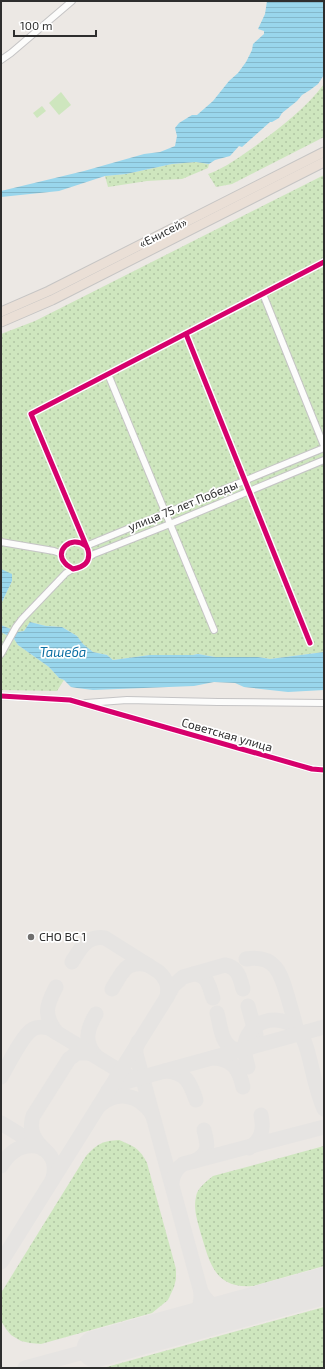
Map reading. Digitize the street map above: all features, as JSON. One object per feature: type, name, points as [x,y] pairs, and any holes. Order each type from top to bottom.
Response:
[{"type":"highway","name":"«Енисей»","points":[[1,312],[49,291],[324,152]]},
{"type":"highway","name":"«Енисей»","points":[[1,322],[52,300],[324,162]]},
{"type":"street","points":[[1,60],[72,1]]},
{"type":"street","points":[[22,619],[66,573],[84,565],[89,557],[86,546],[31,414],[324,262]]},
{"type":"street","points":[[263,294],[324,447]]},
{"type":"street","points":[[186,334],[246,480],[310,643]]},
{"type":"street","points":[[108,374],[214,630]]},
{"type":"street","name":"улица 75 лет Победы","points":[[86,546],[324,447]]},
{"type":"street","name":"улица 75 лет Победы","points":[[89,557],[324,460]]},
{"type":"street","points":[[73,569],[65,563],[62,554],[65,546],[69,543],[78,541],[86,546]]},
{"type":"street","points":[[1,542],[54,551],[62,554]]},
{"type":"street","points":[[1,654],[16,627],[60,574],[65,563]]},
{"type":"street","points":[[1,696],[55,698],[82,703],[127,700],[324,702]]},
{"type":"street","name":"Советская улица","points":[[82,703],[125,717],[312,770],[324,770]]},
{"type":"green space","points":[[324,84],[324,137],[232,184],[216,187],[208,174],[222,168],[258,144],[302,109]]},
{"type":"green space","points":[[61,92],[71,105],[59,115],[49,103]]},
{"type":"green space","points":[[42,106],[46,111],[37,118],[33,113]]},
{"type":"green space","points":[[196,162],[209,164],[208,168],[182,179],[147,181],[108,187],[105,176],[126,174],[172,164]]},
{"type":"green space","points":[[324,175],[324,652],[270,659],[258,657],[215,657],[198,654],[150,655],[113,660],[107,655],[93,652],[83,644],[77,636],[62,627],[46,626],[30,622],[24,631],[18,632],[1,625],[1,604],[12,581],[6,572],[1,569],[1,334],[35,321]]},
{"type":"green space","points":[[1,632],[14,639],[18,645],[49,667],[59,678],[64,680],[57,691],[1,690]]},
{"type":"green space","points":[[119,1140],[136,1148],[142,1154],[147,1163],[176,1269],[174,1287],[168,1300],[152,1313],[41,1344],[21,1341],[11,1335],[1,1321],[1,1293],[86,1156],[100,1144],[108,1141]]},
{"type":"green space","points":[[324,1146],[324,1266],[253,1286],[240,1286],[222,1279],[211,1264],[197,1221],[195,1202],[200,1188],[213,1176]]},
{"type":"green space","points":[[324,1307],[324,1368],[103,1368]]},
{"type":"water","points":[[267,1],[324,1],[324,75],[318,84],[302,95],[282,113],[279,118],[270,122],[242,147],[239,146],[230,156],[215,160],[209,164],[196,162],[172,164],[126,174],[105,176],[59,191],[1,197],[1,191],[84,171],[144,154],[160,152],[175,146],[177,136],[175,128],[179,123],[192,115],[197,115],[213,101],[229,81],[238,73],[246,62],[252,50],[253,44],[264,34],[264,31],[258,29],[265,14]]},
{"type":"water","points":[[1,569],[12,574],[12,581],[1,604]]},
{"type":"water","name":"Ташеба","points":[[30,622],[46,626],[62,627],[77,636],[83,644],[93,652],[107,655],[113,660],[150,655],[198,654],[215,657],[258,657],[270,659],[324,652],[324,690],[288,692],[244,687],[235,683],[214,682],[194,686],[93,690],[71,687],[64,680],[59,678],[49,667],[18,645],[14,639],[1,632],[1,625],[18,632],[24,631]]},
{"type":"taxiway","points":[[1,1262],[167,997],[167,983],[159,972],[105,938],[93,939],[89,941],[81,948],[72,962]]},
{"type":"taxiway","points":[[246,959],[256,958],[264,960],[271,963],[276,968],[283,981],[297,1032]]},
{"type":"taxiway","points":[[112,989],[122,973],[130,966],[134,964],[148,965]]},
{"type":"taxiway","points":[[167,997],[173,986],[183,977],[225,965],[236,971],[243,989]]},
{"type":"taxiway","points":[[194,974],[202,976],[205,979],[209,985],[213,998]]},
{"type":"taxiway","points":[[56,987],[48,1005],[48,1016],[57,1033]]},
{"type":"taxiway","points":[[248,1006],[256,1035]]},
{"type":"taxiway","points":[[217,1013],[225,1042],[233,1049],[239,1050]]},
{"type":"taxiway","points":[[96,1014],[90,1025],[88,1041],[97,1057]]},
{"type":"taxiway","points":[[248,1067],[244,1046],[248,1034],[254,1028],[269,1020],[278,1020],[294,1026],[304,1040],[324,1109]]},
{"type":"taxiway","points":[[1,1077],[25,1037],[29,1032],[37,1027],[49,1028],[128,1076]]},
{"type":"taxiway","points":[[108,1091],[115,1085],[324,1027]]},
{"type":"taxiway","points":[[138,1042],[136,1054],[201,1292],[198,1310],[187,1321],[175,1327]]},
{"type":"taxiway","points":[[42,1147],[34,1137],[31,1125],[33,1116],[69,1059],[77,1053],[90,1053]]},
{"type":"taxiway","points":[[213,1058],[226,1060],[234,1066],[243,1087]]},
{"type":"taxiway","points":[[165,1071],[178,1073],[186,1079],[192,1088],[196,1100]]},
{"type":"taxiway","points":[[99,1106],[113,1098],[127,1096],[141,1102],[152,1114]]},
{"type":"taxiway","points":[[249,1148],[257,1141],[261,1134],[261,1115]]},
{"type":"taxiway","points":[[1,1123],[48,1153],[54,1162],[53,1178]]},
{"type":"taxiway","points":[[172,1182],[175,1172],[183,1164],[324,1127]]},
{"type":"taxiway","points":[[195,1161],[203,1155],[207,1148],[204,1130]]},
{"type":"taxiway","points":[[1,1166],[9,1156],[18,1149],[28,1146],[41,1147]]},
{"type":"taxiway","points":[[201,1292],[207,1301],[215,1307],[235,1311]]},
{"type":"taxiway","points":[[25,1368],[95,1349]]},
{"type":"runway","points":[[95,1349],[324,1286]]},
{"type":"cycle path","points":[[86,546],[80,543],[69,543],[65,546],[61,554],[62,559],[73,569],[86,563],[89,554],[88,550],[31,414],[324,262]]},
{"type":"cycle path","points":[[186,334],[310,643]]},
{"type":"cycle path","points":[[1,696],[70,700],[312,769],[324,770]]},
{"type":"place","name":"СНО ВС 1","points":[[31,937]]}]
